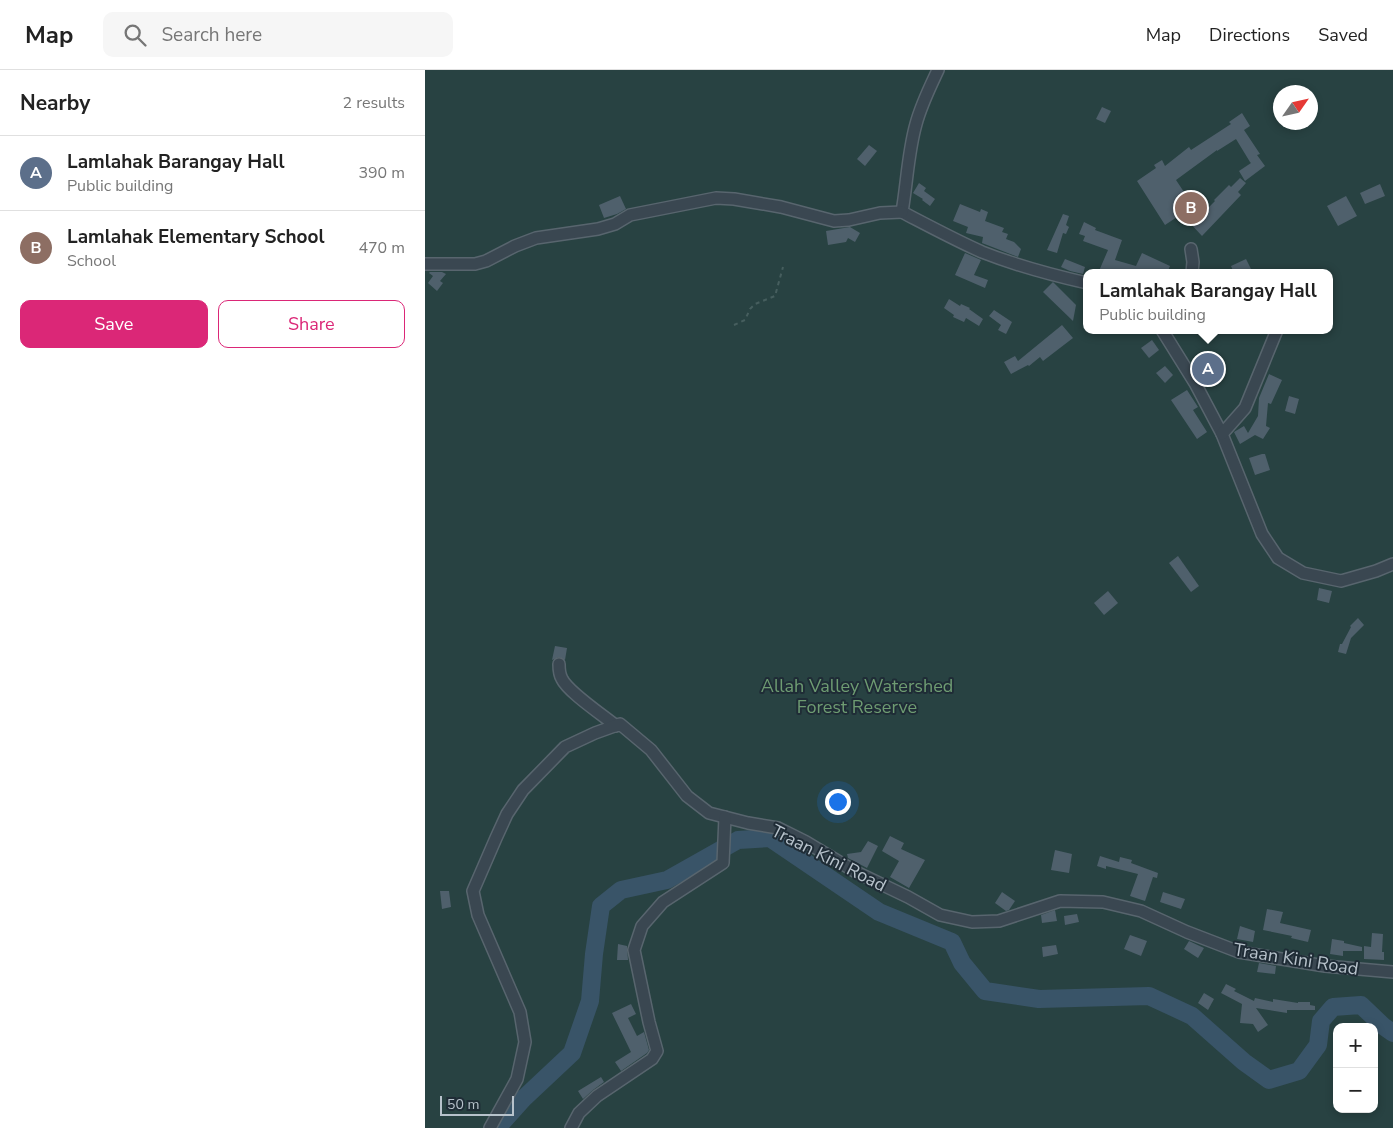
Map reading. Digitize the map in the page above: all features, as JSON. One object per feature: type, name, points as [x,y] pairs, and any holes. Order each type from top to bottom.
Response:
[{"type":"street","points":[[902,212],[916,123],[938,70]]},
{"type":"street","points":[[425,264],[475,264],[486,261],[515,246],[536,238],[598,229],[615,224],[630,215],[715,198],[734,198],[781,207],[834,221],[849,220],[880,213],[902,212],[983,252],[1063,278],[1083,282]]},
{"type":"street","points":[[1191,249],[1192,269]]},
{"type":"street","points":[[1166,334],[1195,382],[1222,434],[1262,534],[1278,558],[1303,573],[1341,580],[1376,571],[1393,564]]},
{"type":"street","points":[[1222,434],[1245,408],[1275,334]]},
{"type":"street","name":"Traan Kini Road","points":[[559,664],[561,678],[573,692],[617,726],[620,724],[651,750],[687,796],[709,813],[778,828],[806,842],[856,872],[940,914],[972,922],[999,921],[1060,901],[1103,902],[1141,911],[1187,932],[1239,952],[1325,966],[1393,972]]},
{"type":"street","points":[[491,1128],[517,1079],[525,1042],[520,1012],[477,915],[473,891],[495,838],[507,814],[523,790],[565,747],[595,733],[617,726]]},
{"type":"street","points":[[571,1128],[579,1113],[597,1096],[652,1059],[657,1051],[634,950],[642,926],[663,902],[723,863],[725,817]]},
{"type":"path","points":[[734,325],[745,320],[750,309],[755,304],[775,296],[783,267]]},
{"type":"green space","name":"Allah Valley Watershed Forest Reserve","points":[[425,70],[1393,70],[1393,1128],[425,1128]]},
{"type":"building","points":[[1102,107],[1111,111],[1105,123],[1096,119]]},
{"type":"building","points":[[1242,113],[1250,126],[1244,130],[1260,154],[1257,155],[1265,166],[1245,181],[1239,171],[1251,163],[1236,139],[1217,150],[1176,180],[1200,216],[1229,185],[1231,187],[1240,178],[1246,183],[1238,192],[1241,195],[1202,236],[1183,213],[1165,225],[1137,181],[1156,168],[1154,165],[1162,160],[1165,166],[1189,147],[1191,150],[1231,124],[1229,122]]},
{"type":"building","points":[[869,145],[877,151],[865,166],[857,159]]},
{"type":"building","points":[[919,183],[926,188],[924,191],[935,199],[930,206],[913,193]]},
{"type":"building","points":[[1380,184],[1385,196],[1365,204],[1360,193]]},
{"type":"building","points":[[620,196],[626,209],[604,218],[599,205]]},
{"type":"building","points":[[1346,196],[1357,216],[1338,226],[1327,206]]},
{"type":"building","points":[[960,204],[980,212],[981,209],[988,212],[985,221],[1004,228],[1002,232],[1008,234],[1006,239],[1014,242],[1021,249],[1018,257],[982,243],[983,237],[966,233],[968,227],[953,221]]},
{"type":"building","points":[[1063,214],[1069,216],[1066,225],[1069,227],[1066,234],[1063,233],[1057,253],[1047,250]]},
{"type":"building","points":[[1084,222],[1096,228],[1095,230],[1122,240],[1115,260],[1136,266],[1142,253],[1170,266],[1169,269],[1100,269],[1108,250],[1083,241],[1085,236],[1079,234]]},
{"type":"building","points":[[850,227],[860,233],[855,242],[848,238],[846,242],[828,245],[826,231]]},
{"type":"building","points":[[965,253],[981,260],[974,275],[988,280],[985,288],[955,275]]},
{"type":"building","points":[[1065,259],[1085,267],[1083,274],[1061,267]]},
{"type":"building","points":[[1246,259],[1251,269],[1232,269],[1231,266]]},
{"type":"building","points":[[430,272],[446,274],[440,281],[443,283],[437,291],[428,283],[433,276]]},
{"type":"building","points":[[1053,282],[1076,305],[1073,321],[1043,292]]},
{"type":"building","points":[[949,299],[960,306],[961,304],[970,308],[983,319],[979,326],[966,318],[964,322],[953,317],[954,315],[944,308]]},
{"type":"building","points":[[994,310],[1012,322],[1006,334],[998,330],[1001,325],[989,316]]},
{"type":"building","points":[[1062,325],[1073,338],[1043,361],[1040,357],[1029,366],[1011,374],[1004,362],[1015,356],[1018,361]]},
{"type":"building","points":[[1152,340],[1159,350],[1149,358],[1141,348]]},
{"type":"building","points":[[1209,354],[1222,373],[1206,384],[1193,365]]},
{"type":"building","points":[[1165,366],[1173,375],[1165,383],[1156,373]]},
{"type":"building","points":[[1269,374],[1282,380],[1271,404],[1268,403],[1266,426],[1270,428],[1263,439],[1255,435],[1240,444],[1234,432],[1244,426],[1248,433],[1258,416],[1259,398]]},
{"type":"building","points":[[1187,390],[1198,407],[1193,410],[1207,432],[1197,439],[1171,400]]},
{"type":"building","points":[[1289,396],[1299,399],[1295,414],[1285,411]]},
{"type":"building","points":[[1265,454],[1270,470],[1255,475],[1249,458]]},
{"type":"building","points":[[1178,556],[1199,586],[1191,592],[1169,563]]},
{"type":"building","points":[[1319,588],[1332,591],[1329,603],[1317,600]]},
{"type":"building","points":[[1108,591],[1118,603],[1104,615],[1094,603]]},
{"type":"building","points":[[1358,618],[1364,625],[1351,638],[1346,654],[1338,652],[1340,644],[1342,644],[1350,626]]},
{"type":"building","points":[[555,646],[567,648],[565,660],[559,657],[552,660]]},
{"type":"building","points":[[890,836],[904,843],[901,849],[925,860],[909,888],[890,877],[899,861],[882,851]]},
{"type":"building","points":[[868,841],[878,846],[867,868],[848,858],[847,854],[861,852]]},
{"type":"building","points":[[1055,850],[1072,854],[1069,873],[1051,870]]},
{"type":"building","points":[[1100,856],[1119,862],[1120,857],[1132,860],[1131,863],[1158,873],[1157,878],[1153,877],[1145,901],[1130,896],[1138,874],[1106,866],[1106,869],[1097,866]]},
{"type":"building","points":[[440,891],[449,891],[451,907],[442,909]]},
{"type":"building","points":[[1002,892],[1015,901],[1009,910],[1006,911],[995,903]]},
{"type":"building","points":[[1163,892],[1185,899],[1181,909],[1160,902]]},
{"type":"building","points":[[1267,909],[1283,912],[1280,923],[1311,930],[1308,942],[1291,938],[1292,936],[1263,930]]},
{"type":"building","points":[[1055,910],[1057,921],[1042,923],[1041,915]]},
{"type":"building","points":[[1077,914],[1079,922],[1065,925],[1064,916]]},
{"type":"building","points":[[1240,926],[1255,931],[1253,942],[1237,939]]},
{"type":"building","points":[[1372,933],[1383,934],[1382,952],[1384,952],[1384,960],[1364,959],[1364,946],[1371,947]]},
{"type":"building","points":[[1130,935],[1147,941],[1141,956],[1124,949]]},
{"type":"building","points":[[1332,939],[1362,947],[1362,951],[1343,951],[1343,956],[1330,954]]},
{"type":"building","points":[[1189,941],[1204,948],[1198,958],[1184,949]]},
{"type":"building","points":[[618,944],[627,946],[628,960],[617,960]]},
{"type":"building","points":[[1056,945],[1058,954],[1043,957],[1042,947]]},
{"type":"building","points":[[1259,963],[1276,966],[1275,974],[1257,972]]},
{"type":"building","points":[[1226,984],[1236,989],[1234,991],[1254,1001],[1255,998],[1273,1002],[1273,999],[1298,1003],[1310,1002],[1310,1005],[1315,1006],[1315,1010],[1287,1010],[1287,1013],[1256,1008],[1268,1025],[1258,1032],[1253,1024],[1240,1023],[1242,1004],[1221,993]]},
{"type":"building","points":[[1204,993],[1214,999],[1208,1010],[1198,1003]]},
{"type":"building","points":[[631,1004],[636,1014],[628,1018],[637,1036],[644,1032],[649,1050],[621,1071],[615,1062],[631,1052],[612,1013]]},
{"type":"building","points":[[601,1077],[604,1082],[583,1099],[578,1091]]},
{"type":"waterway","points":[[497,1128],[523,1099],[572,1053],[590,1001],[601,906],[621,890],[667,880],[738,840],[770,838],[879,912],[952,942],[962,963],[985,991],[1039,999],[1149,996],[1192,1016],[1244,1062],[1269,1080],[1299,1071],[1318,1045],[1321,1021],[1333,1007],[1361,1005],[1393,1033]]},
{"type":"place","name":"Lamlahak Elementary School","points":[[1191,208]]},
{"type":"place","name":"Lamlahak Barangay Hall","points":[[1208,369]]}]
